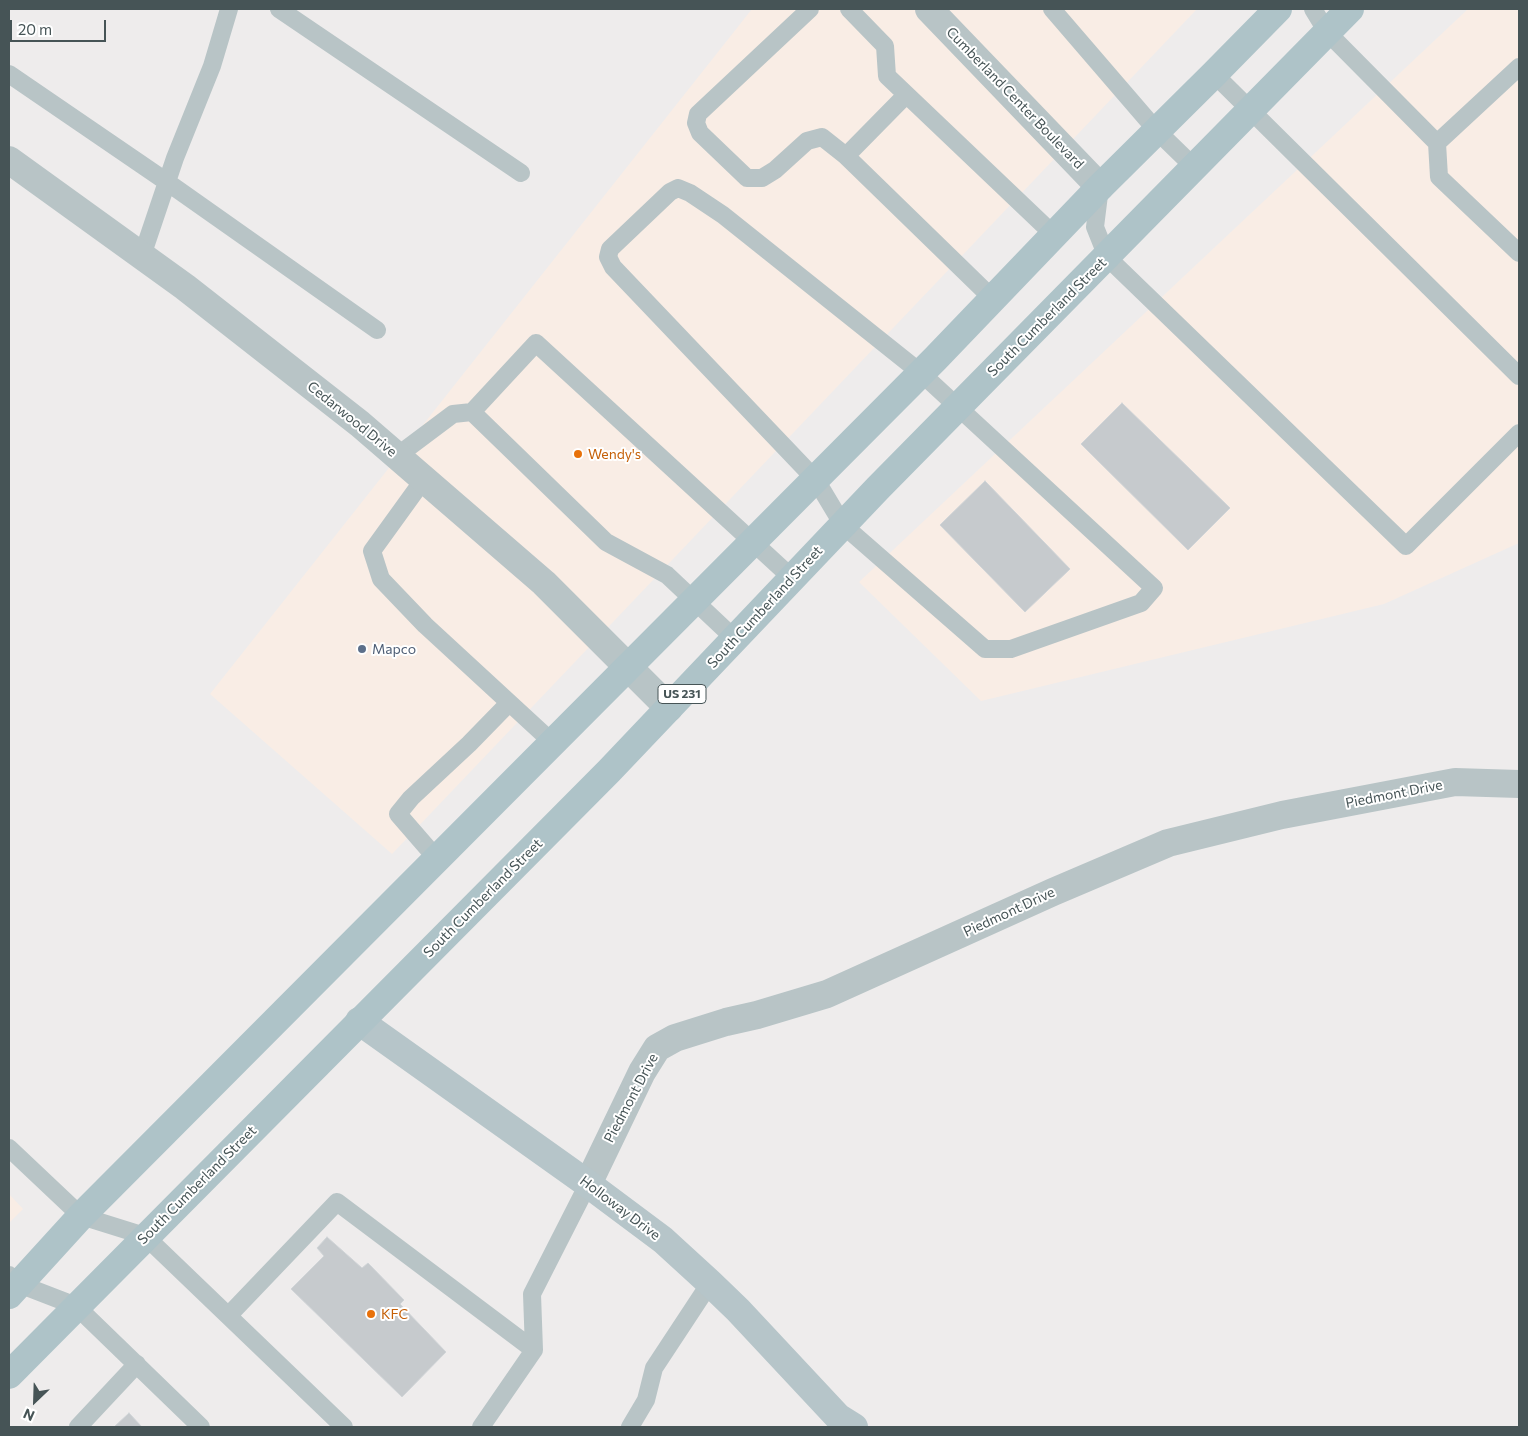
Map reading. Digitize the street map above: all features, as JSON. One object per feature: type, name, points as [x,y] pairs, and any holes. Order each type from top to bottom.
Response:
[{"type":"main road","points":[[12,1285],[693,600],[816,480],[993,299],[1100,186],[1278,9]]},
{"type":"main road","name":"South Cumberland Street","points":[[9,1375],[145,1236],[610,771],[957,406],[1107,257],[1350,9]]},
{"type":"street","name":"Cumberland Center Boulevard","points":[[929,9],[1100,186]]},
{"type":"street","name":"Cedarwood Drive","points":[[9,160],[186,287],[360,424],[544,583],[669,708]]},
{"type":"street","name":"Piedmont Drive","points":[[588,1184],[642,1072],[657,1048],[675,1038],[827,994],[1053,892],[1168,843],[1282,815],[1455,782],[1519,784]]},
{"type":"street","name":"Holloway Drive","points":[[359,1021],[588,1184],[663,1240],[710,1283],[762,1335],[840,1424]]},
{"type":"lane","points":[[142,256],[167,182],[212,66],[229,9]]},
{"type":"lane","points":[[278,9],[520,173]]},
{"type":"lane","points":[[810,9],[698,114],[696,123],[700,133],[747,178],[762,178],[775,170],[807,141],[822,137],[846,156],[993,299]]},
{"type":"lane","points":[[849,9],[885,46],[886,76],[1054,235]]},
{"type":"lane","points":[[1052,9],[1157,131],[1194,168]]},
{"type":"lane","points":[[1313,9],[1327,32],[1437,143],[1439,177],[1519,253]]},
{"type":"lane","points":[[1437,143],[1519,67]]},
{"type":"lane","points":[[9,74],[167,182],[377,330]]},
{"type":"lane","points":[[1214,74],[1519,376]]},
{"type":"lane","points":[[846,156],[906,94]]},
{"type":"lane","points":[[1100,186],[1094,228],[1107,257],[1406,546],[1519,433]]},
{"type":"lane","points":[[678,188],[690,193],[723,215],[921,373],[1154,588],[1141,603],[1011,650],[985,648],[843,525],[816,480],[613,267],[608,257],[610,249],[670,192],[678,188]]},
{"type":"lane","points":[[397,456],[453,414],[472,412],[536,343],[792,578]]},
{"type":"lane","points":[[472,412],[606,542],[667,575],[735,639]]},
{"type":"lane","points":[[424,480],[372,551],[381,579],[425,625],[552,742]]},
{"type":"lane","points":[[437,859],[398,814],[410,798],[469,744],[509,703]]},
{"type":"lane","points":[[9,1148],[81,1216],[145,1236],[344,1427]]},
{"type":"lane","points":[[481,1427],[534,1350],[532,1294],[588,1184]]},
{"type":"lane","points":[[229,1316],[337,1202],[534,1350]]},
{"type":"lane","points":[[630,1427],[646,1400],[654,1368],[710,1283]]},
{"type":"lane","points":[[12,1285],[76,1306],[201,1427]]},
{"type":"lane","points":[[78,1427],[137,1364]]},
{"type":"shaded area","points":[[752,9],[1197,9],[392,854],[210,694]]},
{"type":"shaded area","points":[[1468,9],[1519,9],[1519,543],[1384,604],[981,701],[859,582]]},
{"type":"shaded area","points":[[9,1194],[23,1209],[9,1223]]},
{"type":"building","points":[[1122,403],[1230,508],[1188,550],[1081,444]]},
{"type":"building","points":[[985,481],[1070,569],[1025,612],[940,525]]},
{"type":"building","points":[[327,1237],[362,1268],[368,1263],[404,1300],[400,1304],[446,1352],[402,1397],[291,1289],[324,1256],[317,1248]]},
{"type":"building","points":[[129,1413],[142,1427],[114,1427]]},
{"type":"place","name":"Wendy's","points":[[578,454]]},
{"type":"place","name":"Mapco","points":[[362,649]]},
{"type":"place","name":"KFC","points":[[371,1314]]}]
